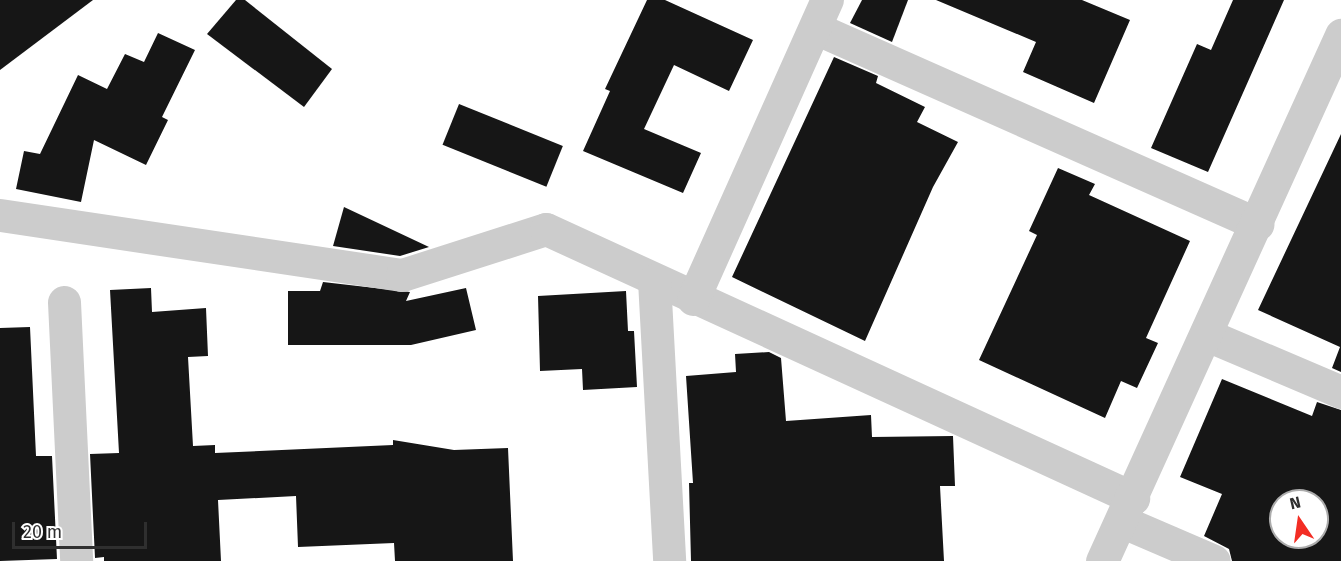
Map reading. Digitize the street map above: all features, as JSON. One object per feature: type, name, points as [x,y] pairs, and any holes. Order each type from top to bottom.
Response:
[{"type":"street","points":[[693,299],[821,14],[1257,224]]},
{"type":"street","points":[[1102,561],[1341,35]]},
{"type":"street","points":[[0,215],[402,275],[546,229],[1127,510],[1214,561]]},
{"type":"street","points":[[654,280],[669,561]]},
{"type":"street","points":[[64,302],[75,561]]},
{"type":"street","points":[[1207,334],[1341,392]]},
{"type":"building","points":[[0,0],[93,0],[0,70]]},
{"type":"building","points":[[236,0],[245,0],[332,69],[304,107],[207,34]]},
{"type":"building","points":[[647,0],[665,0],[753,40],[729,91],[674,65],[644,129],[701,153],[683,193],[583,151],[610,91],[605,89]]},
{"type":"building","points":[[862,0],[908,0],[892,42],[850,23]]},
{"type":"building","points":[[936,0],[1082,0],[1130,20],[1094,103],[1023,72],[1036,42]]},
{"type":"building","points":[[1233,0],[1284,0],[1208,172],[1151,148],[1197,44],[1211,50]]},
{"type":"building","points":[[158,33],[195,50],[162,117],[168,120],[146,165],[94,140],[81,202],[16,189],[24,151],[40,154],[78,75],[107,89],[125,54],[144,62]]},
{"type":"building","points":[[834,57],[878,76],[876,83],[925,107],[917,122],[958,142],[933,187],[865,341],[732,277]]},
{"type":"building","points":[[459,104],[563,146],[546,187],[443,145]]},
{"type":"building","points":[[1341,134],[1341,372],[1332,368],[1340,347],[1258,310]]},
{"type":"building","points":[[1058,168],[1095,184],[1089,195],[1190,241],[1146,338],[1158,343],[1137,388],[1121,381],[1105,418],[979,360],[1037,235],[1029,231]]},
{"type":"building","points":[[344,207],[429,247],[400,256],[333,246]]},
{"type":"building","points":[[323,282],[410,292],[406,301],[466,288],[476,330],[411,345],[288,345],[288,291],[320,291]]},
{"type":"building","points":[[151,288],[152,312],[206,308],[208,356],[188,357],[193,446],[215,445],[215,453],[393,445],[393,440],[454,450],[508,448],[513,561],[395,561],[394,543],[298,547],[296,496],[218,500],[221,561],[104,561],[104,557],[95,558],[90,454],[119,453],[110,290]]},
{"type":"building","points":[[626,291],[628,331],[634,331],[637,387],[583,390],[582,369],[540,371],[538,296]]},
{"type":"building","points":[[30,327],[36,456],[52,456],[57,559],[0,561],[0,328]]},
{"type":"building","points":[[769,352],[781,358],[786,421],[871,415],[872,437],[953,436],[955,486],[940,486],[944,561],[691,561],[689,483],[693,483],[686,376],[736,372],[735,354]]},
{"type":"building","points":[[1222,379],[1312,416],[1317,402],[1341,410],[1341,561],[1232,561],[1229,549],[1204,536],[1222,494],[1180,477]]}]
